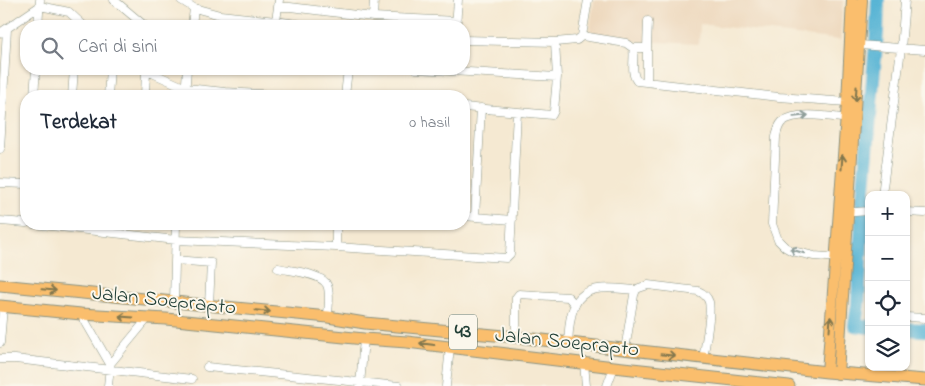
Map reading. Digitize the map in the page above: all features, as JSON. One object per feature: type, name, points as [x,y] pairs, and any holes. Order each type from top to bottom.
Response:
[{"type":"highway","name":"Jalan Soeprapto","points":[[0,285],[328,317],[365,323],[516,337],[832,373],[925,380]]},
{"type":"highway","name":"Jalan Soeprapto","points":[[2,307],[166,319],[407,342],[789,386]]},
{"type":"highway","points":[[407,342],[408,327]]},
{"type":"main road","points":[[850,119],[844,102],[852,0]]},
{"type":"main road","points":[[832,373],[840,258],[847,212],[850,119],[865,46],[862,0]]},
{"type":"street","points":[[114,0],[137,20]]},
{"type":"street","points":[[181,0],[194,8],[220,15],[267,20]]},
{"type":"street","points":[[372,17],[374,0]]},
{"type":"street","points":[[456,20],[458,0]]},
{"type":"street","points":[[470,40],[555,42],[577,40],[582,36],[588,0]]},
{"type":"street","points":[[883,191],[901,49],[905,0]]},
{"type":"street","points":[[40,3],[69,12],[74,15],[75,20]]},
{"type":"street","points":[[39,20],[40,3]]},
{"type":"street","points":[[0,149],[4,31],[40,3]]},
{"type":"street","points":[[276,20],[278,3],[372,17],[414,20]]},
{"type":"street","points":[[193,20],[194,8]]},
{"type":"street","points":[[647,82],[648,21]]},
{"type":"street","points":[[582,36],[626,43],[633,48],[647,48]]},
{"type":"street","points":[[470,107],[553,114],[557,77],[555,42]]},
{"type":"street","points":[[865,46],[925,50]]},
{"type":"street","points":[[633,48],[633,74],[637,81],[779,98],[844,102]]},
{"type":"street","points":[[470,72],[557,77]]},
{"type":"street","points":[[34,90],[36,75]]},
{"type":"street","points":[[72,90],[74,75]]},
{"type":"street","points":[[108,90],[110,75]]},
{"type":"street","points":[[145,75],[145,90]]},
{"type":"street","points":[[156,75],[186,88],[199,90]]},
{"type":"street","points":[[186,88],[187,75]]},
{"type":"street","points":[[346,90],[347,75]]},
{"type":"street","points":[[474,216],[481,108]]},
{"type":"street","points":[[99,230],[176,240],[336,247],[506,258],[510,254],[517,112]]},
{"type":"street","points":[[840,258],[814,256],[792,251],[778,240],[772,224],[776,137],[779,126],[791,117],[812,115],[850,119]]},
{"type":"street","points":[[0,183],[20,184]]},
{"type":"street","points":[[847,212],[865,212]]},
{"type":"street","points":[[910,212],[925,213]]},
{"type":"street","points":[[470,216],[512,220]]},
{"type":"street","points":[[0,221],[20,223]]},
{"type":"street","points":[[174,302],[176,230]]},
{"type":"street","points":[[336,230],[336,247]]},
{"type":"street","points":[[175,260],[211,263],[209,305]]},
{"type":"street","points":[[278,268],[317,276],[324,281],[328,290],[328,317]]},
{"type":"street","points":[[568,344],[574,304],[585,293],[596,289],[636,290],[648,285],[698,291],[703,294],[709,305],[709,322],[703,359]]},
{"type":"street","points":[[625,350],[636,290]]},
{"type":"street","points":[[516,337],[516,298],[519,294],[568,297],[574,304]]},
{"type":"street","points":[[0,343],[2,307]]},
{"type":"street","points":[[81,314],[110,367]]},
{"type":"street","points":[[910,317],[925,318]]},
{"type":"street","points":[[108,386],[110,367],[148,318]]},
{"type":"street","points":[[360,384],[364,339]]},
{"type":"street","points":[[446,386],[450,347]]},
{"type":"street","points":[[0,360],[15,359],[110,367],[192,379]]},
{"type":"street","points":[[584,363],[586,386]]},
{"type":"street","points":[[208,367],[360,384],[399,386]]},
{"type":"street","points":[[606,386],[614,367]]},
{"type":"shaded area","points":[[594,0],[843,0],[840,40],[700,24],[699,44],[595,39],[590,29]]},
{"type":"waterway","points":[[865,326],[855,325],[858,305],[863,199],[878,0]]},
{"type":"waterway","points":[[910,329],[925,330]]}]
